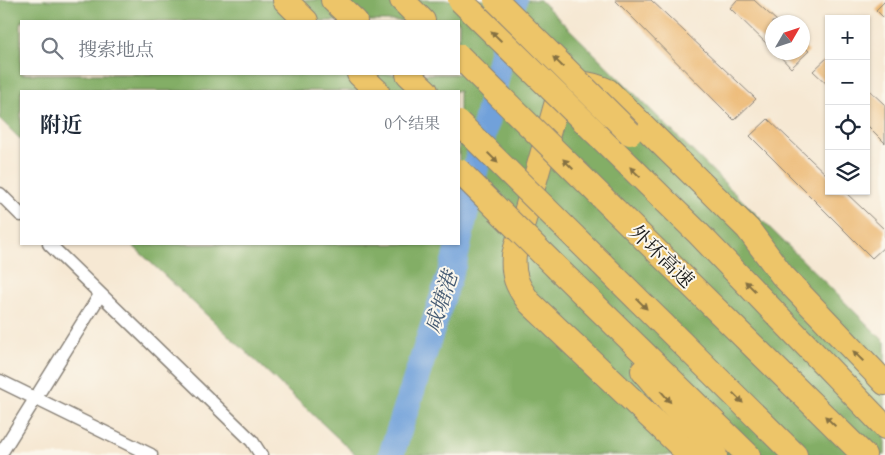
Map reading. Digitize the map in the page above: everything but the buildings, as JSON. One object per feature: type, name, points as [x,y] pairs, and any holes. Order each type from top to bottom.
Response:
[{"type":"highway","points":[[285,0],[305,20]]},
{"type":"highway","points":[[333,0],[354,20]]},
{"type":"highway","points":[[402,0],[422,20]]},
{"type":"highway","points":[[460,0],[594,131],[808,346],[885,427]]},
{"type":"highway","points":[[496,0],[746,247],[782,276],[885,383]]},
{"type":"highway","name":"外环高速","points":[[460,57],[864,455]]},
{"type":"highway","points":[[360,75],[376,90]]},
{"type":"highway","points":[[409,75],[425,90]]},
{"type":"highway","points":[[690,455],[529,302],[518,288],[513,272],[514,255],[558,98],[570,86],[590,83],[608,91],[748,229],[782,276]]},
{"type":"highway","points":[[460,124],[795,455]]},
{"type":"highway","points":[[460,172],[748,455]]},
{"type":"highway","points":[[746,247],[808,346]]},
{"type":"highway","points":[[619,328],[643,370],[715,455]]},
{"type":"street","points":[[0,194],[20,214]]},
{"type":"street","points":[[50,245],[252,441],[261,455]]},
{"type":"street","points":[[0,454],[100,295]]},
{"type":"street","points":[[0,381],[151,455]]},
{"type":"green space","points":[[0,0],[540,0],[885,342],[885,455],[356,455],[132,245],[460,245],[460,90],[20,90],[20,139],[0,119]]},
{"type":"waterway","name":"咸塘港","points":[[460,237],[514,0]]},
{"type":"waterway","name":"咸塘港","points":[[391,455],[458,245]]}]
